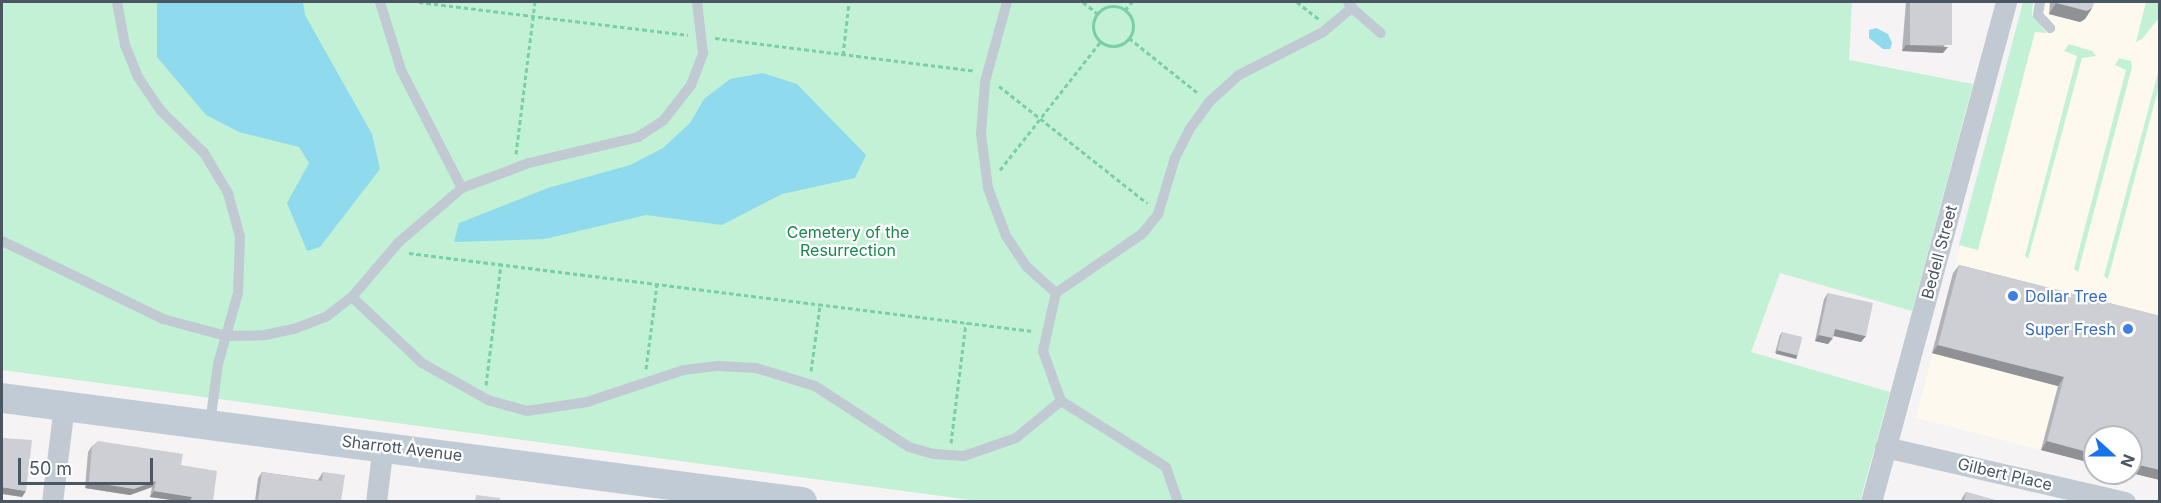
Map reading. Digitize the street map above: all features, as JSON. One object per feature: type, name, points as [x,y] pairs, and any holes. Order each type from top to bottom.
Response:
[{"type":"street","name":"Bedell Street","points":[[1871,501],[2006,2]]},
{"type":"street","name":"Sharrott Avenue","points":[[2,398],[384,445],[697,494],[802,501]]},
{"type":"street","points":[[52,501],[64,405]]},
{"type":"street","points":[[376,501],[384,445]]},
{"type":"street","name":"Gilbert Place","points":[[1885,447],[2125,501]]},
{"type":"lane","points":[[117,2],[125,45],[138,77],[161,111],[204,153],[228,194],[240,237],[238,293],[226,336],[210,423]]},
{"type":"lane","points":[[380,2],[401,70],[462,188]]},
{"type":"lane","points":[[2,241],[163,319],[226,336],[294,329],[326,317],[352,297],[399,242],[462,188],[529,163],[638,137],[663,121],[691,85],[703,53],[697,2]]},
{"type":"lane","points":[[1007,2],[985,82],[981,134],[988,188],[1006,236],[1027,267],[1056,293]]},
{"type":"lane","points":[[2040,2],[2038,15],[2050,28]]},
{"type":"lane","points":[[1178,501],[1166,467],[1061,401],[1043,351],[1047,321],[1056,293],[1142,234],[1158,214],[1175,158],[1188,130],[1209,102],[1239,75],[1323,32],[1350,5],[1381,33]]},
{"type":"lane","points":[[352,297],[422,363],[488,400],[527,411],[587,402],[684,370],[718,366],[756,368],[814,386],[909,447],[934,454],[964,456],[1016,438],[1061,401]]},
{"type":"path","points":[[419,2],[692,36]]},
{"type":"path","points":[[515,156],[535,2]]},
{"type":"path","points":[[843,55],[849,2]]},
{"type":"path","points":[[1083,2],[1098,14]]},
{"type":"path","points":[[1125,10],[1132,2]]},
{"type":"path","points":[[1297,2],[1320,20]]},
{"type":"path","points":[[1113,6],[1125,10],[1133,26],[1129,38],[1118,45],[1101,41],[1094,28],[1098,14],[1113,6]]},
{"type":"path","points":[[715,38],[977,72]]},
{"type":"path","points":[[1129,38],[1201,95]]},
{"type":"path","points":[[996,175],[1101,41]]},
{"type":"path","points":[[995,83],[1151,206]]},
{"type":"path","points":[[407,253],[1035,332]]},
{"type":"path","points":[[486,386],[501,265]]},
{"type":"path","points":[[645,370],[657,284]]},
{"type":"path","points":[[811,372],[820,305]]},
{"type":"path","points":[[950,444],[966,323]]},
{"type":"shaded area","points":[[2023,2],[2159,2],[2159,480],[2143,455],[2143,425],[2083,425],[2083,461],[1916,418]]},
{"type":"green space","name":"Cemetery of the Resurrection","points":[[2,2],[1852,2],[1849,60],[1973,84],[1912,311],[1780,273],[1751,352],[1890,392],[1860,501],[986,502],[2,370]]},
{"type":"green space","points":[[2023,2],[2033,2],[2032,15],[2047,33],[2035,32],[1978,250],[1959,245]]},
{"type":"green space","points":[[2146,2],[2159,2],[2159,18],[2142,39],[2136,42]]},
{"type":"green space","points":[[2069,44],[2092,51],[2096,56],[2082,58],[2028,259],[2025,256],[2077,56],[2064,51]]},
{"type":"green space","points":[[2119,58],[2131,61],[2132,67],[2078,272],[2074,269],[2126,70],[2115,65]]},
{"type":"green space","points":[[2159,69],[2159,86],[2108,279],[2104,276]]},
{"type":"water","points":[[157,2],[303,2],[305,15],[372,134],[380,169],[320,247],[307,251],[287,203],[309,163],[299,147],[239,132],[206,115],[157,57]]},
{"type":"water","points":[[1876,28],[1888,34],[1892,43],[1890,49],[1883,49],[1869,38],[1869,30]]},
{"type":"water","points":[[763,73],[797,84],[866,155],[855,178],[782,194],[722,225],[646,215],[545,239],[454,242],[459,223],[548,188],[630,165],[663,148],[690,123],[704,99],[730,79]]},
{"type":"building","points":[[1910,2],[1952,2],[1952,45],[1910,45]]},
{"type":"building","points":[[2056,2],[2094,2],[2092,8],[2087,11]]},
{"type":"building","points":[[1959,265],[2160,316],[2160,470],[2143,466],[2143,425],[2083,425],[2083,451],[2047,441],[2064,377],[1938,345]]},
{"type":"building","points":[[1828,293],[1873,303],[1866,336],[1835,329],[1833,338],[1819,335]]},
{"type":"building","points":[[1782,332],[1802,337],[1798,356],[1777,350]]},
{"type":"building","points":[[2,438],[32,440],[26,491],[2,487]]},
{"type":"building","points":[[98,441],[183,454],[181,465],[217,471],[213,501],[191,501],[192,497],[154,491],[156,481],[134,489],[89,482],[92,446]]},
{"type":"building","points":[[262,472],[322,481],[323,472],[345,475],[341,501],[258,501]]},
{"type":"building","points":[[1966,492],[1998,501],[1964,501]]},
{"type":"building","points":[[476,495],[500,498],[500,501],[475,501]]},
{"type":"place","name":"Dollar Tree","points":[[2013,296]]},
{"type":"place","name":"Super Fresh","points":[[2128,329]]}]
